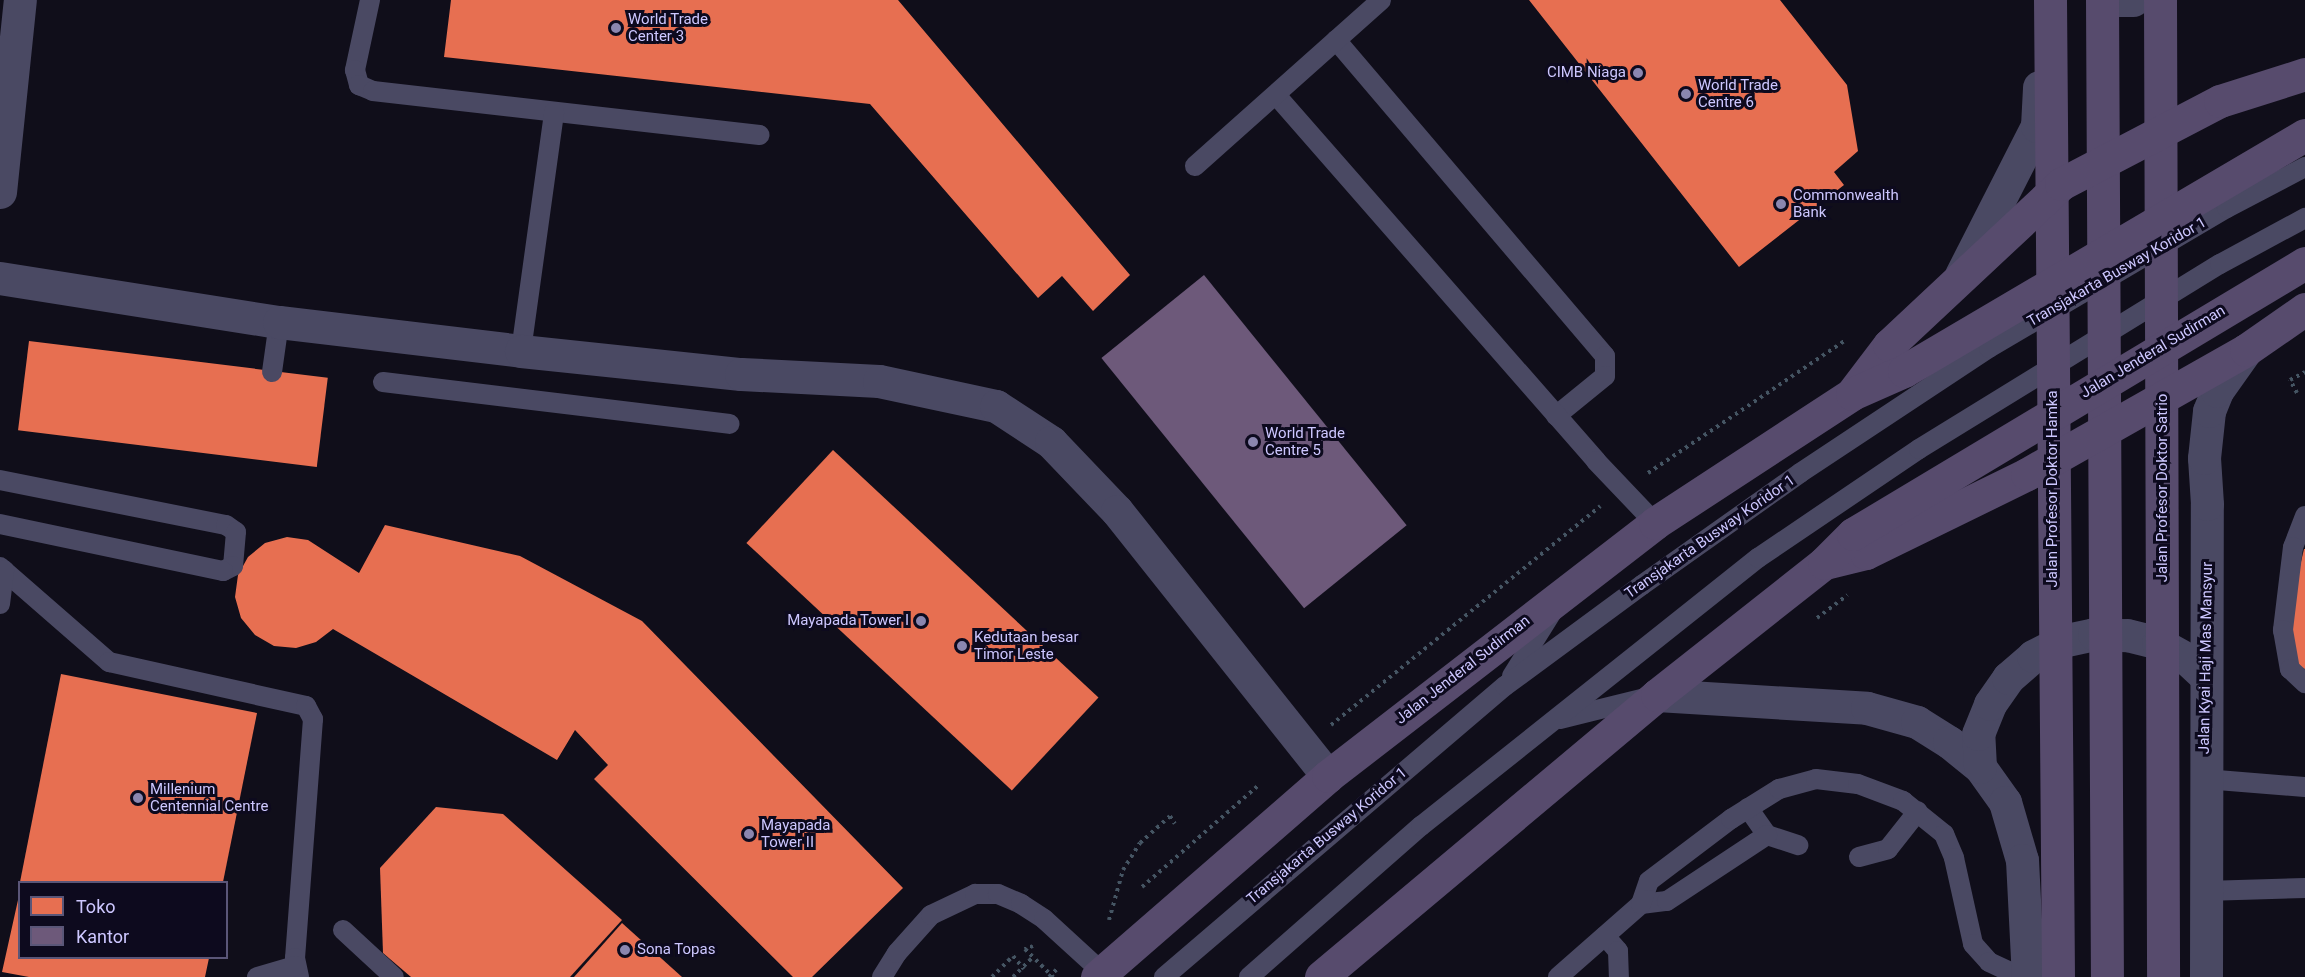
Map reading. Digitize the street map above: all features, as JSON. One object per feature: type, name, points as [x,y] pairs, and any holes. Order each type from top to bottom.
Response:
[{"type":"main road","name":"Jalan Profesor Doktor Hamka","points":[[2050,0],[2058,977]]},
{"type":"main road","points":[[2104,0],[2108,977]]},
{"type":"main road","points":[[2120,0],[2125,977]]},
{"type":"main road","name":"Jalan Profesor Doktor Satrio","points":[[2160,0],[2163,977]]},
{"type":"main road","name":"Jalan Jenderal Sudirman","points":[[1852,394],[1888,345],[2061,184],[2090,166],[2220,101],[2305,74]]},
{"type":"main road","name":"Jalan Jenderal Sudirman","points":[[1099,974],[1328,776],[1567,588],[1655,523],[1852,394],[1904,371],[2305,135]]},
{"type":"main road","name":"Jalan Jenderal Sudirman","points":[[1321,977],[1657,695],[1824,563],[1853,534],[1943,477],[2305,263]]},
{"type":"main road","name":"Jalan Jenderal Sudirman","points":[[1824,563],[1866,553],[2027,474],[2246,350],[2305,309]]},
{"type":"street","points":[[0,192],[5,99],[20,0]]},
{"type":"street","points":[[1959,280],[2037,126],[2038,0]]},
{"type":"street","points":[[2104,0],[2133,0]]},
{"type":"street","points":[[0,278],[279,322],[521,351],[741,375],[879,381],[996,406],[1051,442],[1118,511],[1328,776]]},
{"type":"street","name":"Jalan Kyai Haji Mas Mansyur","points":[[2206,977],[2206,430],[2217,391],[2246,350]]},
{"type":"street","points":[[1980,767],[1978,734],[1990,704],[2008,678],[2033,656],[2062,641],[2094,634],[2127,635],[2158,643],[2187,659],[2206,677]]},
{"type":"street","points":[[1657,695],[1867,708],[1917,722],[1980,767],[2005,802],[2022,860],[2028,977]]},
{"type":"lane","points":[[370,0],[355,70],[359,85],[374,91],[760,135]]},
{"type":"lane","points":[[1195,166],[1381,0]]},
{"type":"lane","points":[[1336,40],[1605,356],[1605,376],[1556,416]]},
{"type":"lane","points":[[1276,95],[1556,416],[1655,523]]},
{"type":"lane","points":[[521,351],[554,112]]},
{"type":"lane","name":"Transjakarta Busway Koridor 1","points":[[1164,977],[1505,686],[1800,472],[1989,348],[2227,208],[2305,167]]},
{"type":"lane","points":[[1249,977],[1421,826],[1758,558],[1920,449],[2220,264],[2305,218]]},
{"type":"lane","points":[[272,372],[279,322]]},
{"type":"lane","points":[[383,382],[729,424]]},
{"type":"lane","points":[[0,480],[226,525],[236,532],[233,566],[223,572],[0,524]]},
{"type":"lane","points":[[2305,516],[2293,547],[2283,630],[2290,669],[2305,683]]},
{"type":"lane","points":[[0,604],[2,569]]},
{"type":"lane","points":[[2,569],[109,662],[306,706],[313,719],[297,972],[257,977]]},
{"type":"lane","points":[[1505,686],[1567,588]]},
{"type":"lane","points":[[1554,720],[1657,695]]},
{"type":"lane","points":[[1558,977],[1641,904],[1649,881],[1748,808],[1779,789],[1816,779],[1858,784],[1918,811],[1944,834],[1968,915],[1973,944],[1989,962],[2020,977]]},
{"type":"lane","points":[[2205,779],[2305,787]]},
{"type":"lane","points":[[1748,808],[1767,835],[1798,845]]},
{"type":"lane","points":[[1859,857],[1888,849],[1918,811]]},
{"type":"lane","points":[[1641,904],[1667,901],[1767,835]]},
{"type":"lane","points":[[2205,891],[2305,888]]},
{"type":"lane","points":[[882,977],[897,953],[931,915],[975,894],[998,894],[1021,904],[1044,919],[1099,974]]},
{"type":"lane","points":[[343,930],[394,977]]},
{"type":"lane","points":[[1605,936],[1618,951],[1619,977]]},
{"type":"path","points":[[2297,393],[2290,380],[2305,372]]},
{"type":"path","points":[[1814,620],[1851,592]]},
{"type":"path","points":[[1108,928],[1123,870],[1140,843],[1170,816],[1175,824]]},
{"type":"path","points":[[992,977],[1013,957],[1024,969]]},
{"type":"path","points":[[1013,977],[1033,957]]},
{"type":"building: Toko","points":[[451,0],[898,0],[1130,275],[1093,311],[1062,276],[1038,298],[870,104],[444,57]]},
{"type":"building: Toko","name":"World Trade Centre 6","points":[[1529,0],[1780,0],[1847,85],[1858,151],[1834,172],[1844,185],[1739,267]]},
{"type":"building: Toko","points":[[29,341],[328,378],[317,467],[18,430]]},
{"type":"building: Toko","name":"Mayapada Tower I","points":[[833,450],[1098,698],[1012,790],[746,543]]},
{"type":"building: Toko","points":[[385,525],[520,556],[642,621],[903,888],[812,977],[793,977],[594,779],[608,765],[575,730],[557,760],[333,629],[316,642],[296,648],[274,646],[255,635],[241,618],[235,597],[238,575],[248,557],[265,543],[287,537],[308,540],[359,573]]},
{"type":"building: Toko","points":[[2304,549],[2305,669],[2293,665],[2288,618]]},
{"type":"building: Toko","name":"Millenium Centennial Centre","points":[[61,674],[257,713],[223,881],[20,881]]},
{"type":"building: Toko","points":[[436,807],[503,814],[622,920],[570,977],[411,977],[383,953],[380,868]]},
{"type":"building: Toko","points":[[18,900],[18,959],[209,959],[205,977],[29,977],[2,972]]},
{"type":"building: Toko","name":"Sona Topas","points":[[622,923],[682,977],[574,977]]},
{"type":"building: Kantor","name":"World Trade Centre 5","points":[[1204,275],[1407,525],[1304,608],[1101,358]]},
{"type":"place","name":"World Trade Center 3","points":[[616,28]]},
{"type":"place","name":"CIMB Niaga","points":[[1638,73]]},
{"type":"place","name":"World Trade Centre 6","points":[[1686,94]]},
{"type":"place","name":"Commonwealth Bank","points":[[1781,204]]},
{"type":"place","name":"World Trade Centre 5","points":[[1253,442]]},
{"type":"place","name":"Mayapada Tower I","points":[[921,621]]},
{"type":"place","name":"Kedutaan besar Timor Leste","points":[[962,646]]},
{"type":"place","name":"Millenium Centennial Centre","points":[[138,798]]},
{"type":"place","name":"Mayapada Tower II","points":[[749,834]]},
{"type":"place","name":"Sona Topas","points":[[625,950]]}]
